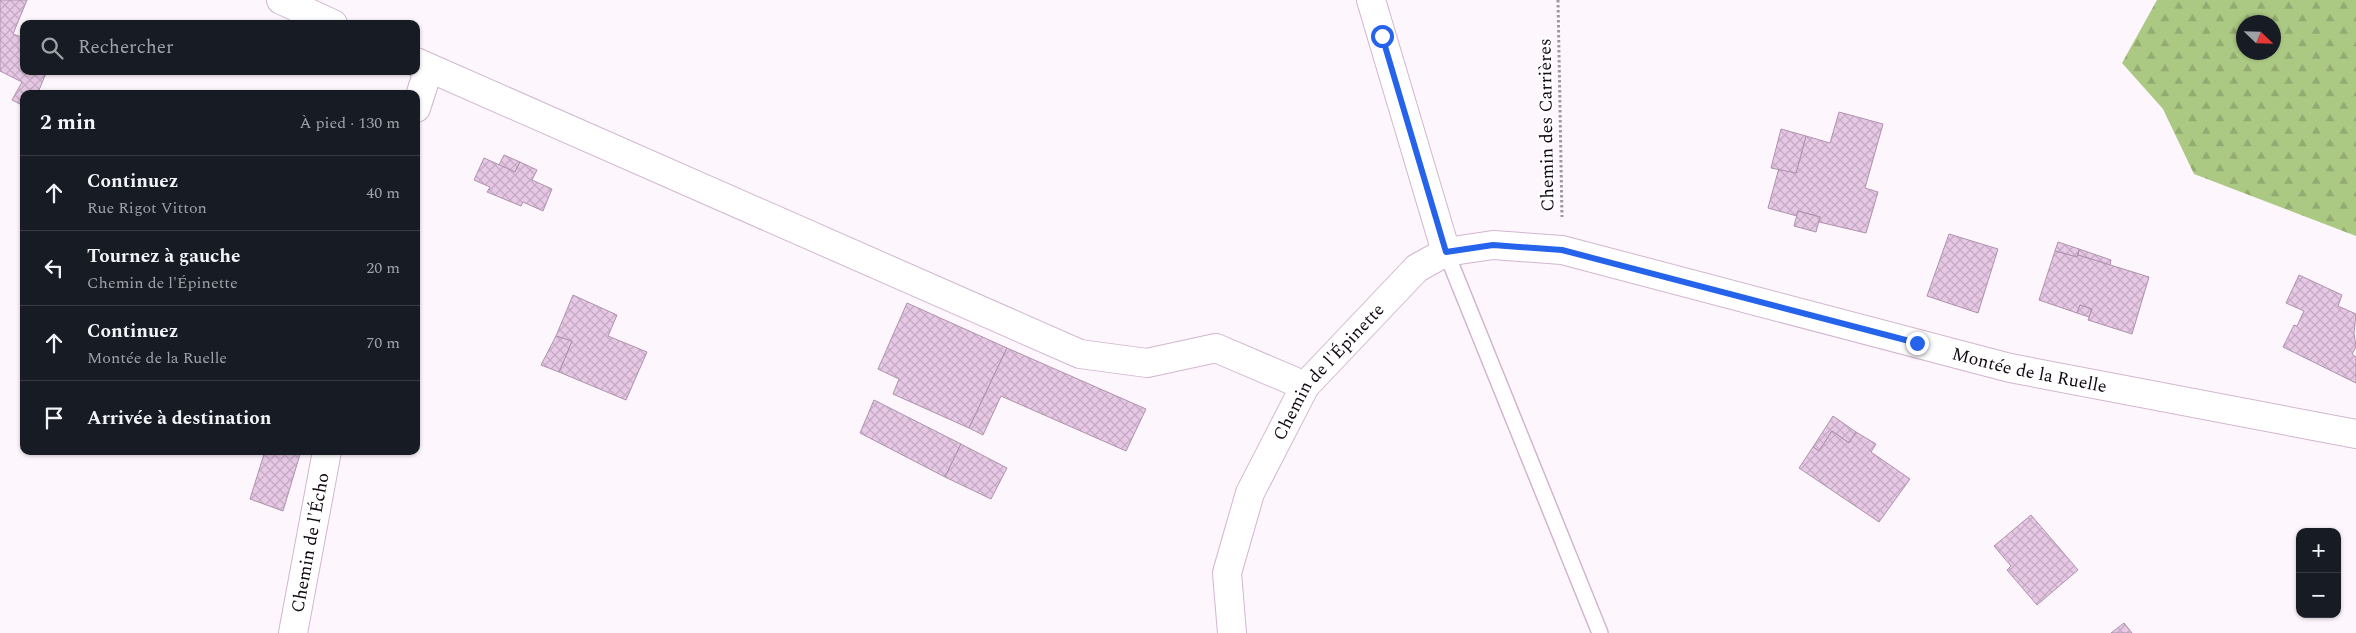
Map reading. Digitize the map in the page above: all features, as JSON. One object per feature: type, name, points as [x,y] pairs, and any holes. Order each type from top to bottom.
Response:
[{"type":"street","points":[[282,0],[324,20]]},
{"type":"street","points":[[1371,0],[1446,252]]},
{"type":"street","points":[[419,90],[422,65],[1080,354],[1147,363],[1216,348],[1305,386]]},
{"type":"street","name":"Chemin de l'Épinette","points":[[1232,633],[1228,573],[1250,493],[1305,386],[1417,268],[1446,252],[1493,245],[1562,250]]},
{"type":"street","name":"Montée de la Ruelle","points":[[1562,250],[2010,368],[2356,434]]},
{"type":"street","name":"Chemin de l'Écho","points":[[293,633],[326,455]]},
{"type":"lane","points":[[1446,252],[1600,633]]},
{"type":"path","name":"Chemin des Carrières","points":[[1558,0],[1562,250]]},
{"type":"green space","points":[[2157,0],[2356,0],[2356,236],[2194,174],[2163,109],[2122,63]]},
{"type":"building","points":[[0,0],[27,0],[13,34],[20,37],[20,75],[45,75],[39,90],[20,90],[20,104],[12,100],[22,82],[0,71]]},
{"type":"building","points":[[1839,112],[1883,124],[1865,188],[1878,192],[1866,233],[1819,222],[1820,217],[1798,211],[1797,216],[1768,208],[1779,168],[1796,173],[1806,136],[1830,143]]},
{"type":"building","points":[[1781,129],[1806,136],[1796,173],[1771,168]]},
{"type":"building","points":[[504,155],[520,162],[515,172],[499,165]]},
{"type":"building","points":[[484,158],[515,172],[520,162],[537,170],[532,180],[552,189],[543,211],[523,202],[521,206],[487,192],[490,187],[474,180]]},
{"type":"building","points":[[1798,211],[1820,217],[1816,232],[1794,226]]},
{"type":"building","points":[[1949,234],[1998,249],[1978,313],[1927,296]]},
{"type":"building","points":[[2058,242],[2079,249],[2077,257],[2055,251]]},
{"type":"building","points":[[2079,249],[2111,260],[2110,265],[2078,255]]},
{"type":"building","points":[[2055,251],[2077,257],[2078,255],[2149,277],[2132,334],[2088,320],[2092,309],[2080,305],[2077,313],[2039,300]]},
{"type":"building","points":[[2299,275],[2342,295],[2338,306],[2356,314],[2354,333],[2356,347],[2352,354],[2356,357],[2356,383],[2283,347],[2294,325],[2297,326],[2304,311],[2286,303]]},
{"type":"building","points":[[573,295],[617,315],[608,336],[647,352],[626,400],[559,372],[572,341],[556,336]]},
{"type":"building","points":[[907,303],[1007,348],[969,428],[893,394],[899,379],[878,369]]},
{"type":"building","points":[[2080,305],[2092,309],[2089,317],[2077,313]]},
{"type":"building","points":[[556,336],[572,341],[559,372],[541,365]]},
{"type":"building","points":[[1007,348],[1146,409],[1126,451],[1001,396],[983,435],[969,428]]},
{"type":"building","points":[[874,400],[961,444],[945,477],[860,433]]},
{"type":"building","points":[[1833,416],[1856,432],[1849,443],[1832,431],[1819,451],[1813,447]]},
{"type":"building","points":[[1832,431],[1849,443],[1856,432],[1876,444],[1871,452],[1910,479],[1879,522],[1799,468],[1813,447],[1819,451]]},
{"type":"building","points":[[961,444],[1007,468],[991,499],[945,477]]},
{"type":"building","points":[[264,455],[300,455],[283,511],[250,499]]},
{"type":"building","points":[[2031,515],[2078,570],[2037,605],[2007,570],[2011,566],[1994,546]]},
{"type":"building","points":[[2124,623],[2132,633],[2111,633]]},
{"type":"route","points":[[1382,36],[1446,252],[1493,245],[1562,250],[1917,343]]}]
